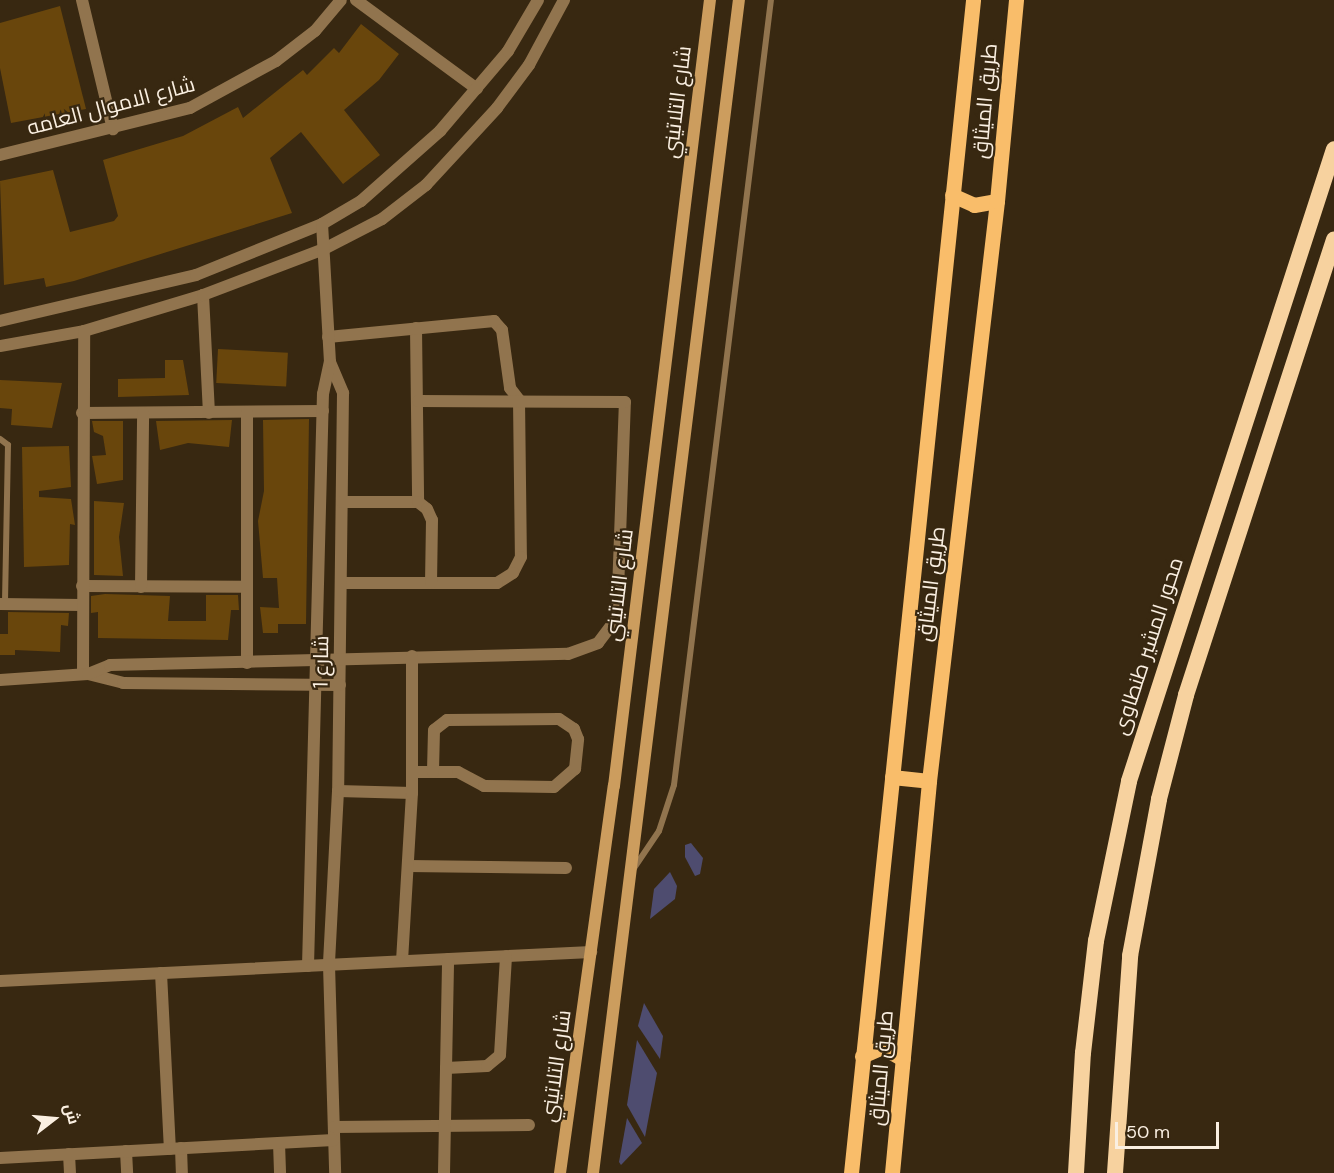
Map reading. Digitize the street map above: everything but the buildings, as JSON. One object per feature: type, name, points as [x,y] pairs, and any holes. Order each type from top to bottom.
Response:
[{"type":"highway","name":"محور المشير طنطاوى","points":[[1077,1173],[1083,1053],[1095,952],[1129,782],[1334,149]]},
{"type":"highway","points":[[1115,1173],[1130,956],[1159,799],[1186,695],[1334,239]]},
{"type":"main road","name":"شارع التلاتيني","points":[[560,1173],[591,952],[710,0]]},
{"type":"main road","points":[[593,1173],[740,0]]},
{"type":"main road","name":"طريق الميثاق","points":[[851,1173],[972,0]]},
{"type":"main road","name":"طريق الميثاق","points":[[892,1173],[929,781],[997,201],[1016,0]]},
{"type":"main road","points":[[952,195],[974,205],[997,201]]},
{"type":"main road","points":[[892,777],[929,781]]},
{"type":"main road","points":[[862,1056],[882,1047],[903,1059]]},
{"type":"street","points":[[82,0],[113,129]]},
{"type":"street","name":"شارع الاموال العامه","points":[[0,155],[113,129],[190,108],[234,87],[315,31],[341,0]]},
{"type":"street","points":[[357,0],[477,89]]},
{"type":"street","points":[[0,321],[196,275],[322,224],[406,165],[477,89],[508,51],[538,0]]},
{"type":"street","points":[[0,346],[84,331],[203,296],[324,249],[382,219],[426,185],[497,108],[529,65],[564,0]]},
{"type":"street","name":"شارع 1","points":[[308,966],[320,660],[323,411],[330,362],[322,224]]},
{"type":"street","points":[[203,296],[208,413]]},
{"type":"street","points":[[328,337],[498,323],[507,377],[519,400],[518,566],[497,583],[341,583]]},
{"type":"street","points":[[416,328],[418,502],[432,520],[431,583]]},
{"type":"street","points":[[84,331],[82,605],[86,674]]},
{"type":"street","name":"شارع 1","points":[[330,362],[343,393],[338,791],[329,964],[335,1173]]},
{"type":"street","points":[[0,680],[86,674],[110,665],[568,654],[584,651],[609,632],[617,618],[625,402],[418,401]]},
{"type":"street","points":[[82,413],[323,411]]},
{"type":"street","points":[[141,587],[143,412]]},
{"type":"street","points":[[247,663],[248,412]]},
{"type":"street","points":[[342,502],[418,502]]},
{"type":"street","points":[[82,586],[247,588]]},
{"type":"street","points":[[3,604],[82,605]]},
{"type":"street","points":[[402,961],[412,793],[412,656]]},
{"type":"street","points":[[86,674],[123,683],[340,685]]},
{"type":"street","points":[[412,772],[433,772],[458,772],[484,786],[554,787],[575,769],[578,739],[570,724],[553,718],[443,721],[434,730],[433,772]]},
{"type":"street","points":[[338,791],[412,793]]},
{"type":"street","points":[[408,866],[566,868]]},
{"type":"street","points":[[0,981],[591,952]]},
{"type":"street","points":[[446,1068],[487,1066],[500,1055],[506,956]]},
{"type":"street","points":[[444,1173],[448,959]]},
{"type":"street","points":[[161,973],[176,1149],[182,1173]]},
{"type":"street","points":[[334,1126],[529,1125]]},
{"type":"street","points":[[0,1158],[334,1140]]},
{"type":"street","points":[[279,1143],[280,1173]]},
{"type":"street","points":[[126,1151],[127,1173]]},
{"type":"street","points":[[69,1154],[70,1173]]},
{"type":"lane","points":[[632,872],[659,831],[674,785],[771,0]]},
{"type":"lane","points":[[0,439],[9,445],[3,604]]},
{"type":"shaded area","points":[[691,843],[703,858],[700,874],[695,876],[685,857],[685,845]]},
{"type":"shaded area","points":[[670,872],[677,886],[675,899],[650,919],[654,889]]},
{"type":"shaded area","points":[[644,1003],[663,1036],[660,1059],[638,1026]]},
{"type":"shaded area","points":[[637,1040],[657,1073],[645,1137],[627,1105]]},
{"type":"shaded area","points":[[627,1118],[642,1143],[621,1165],[619,1162]]}]
